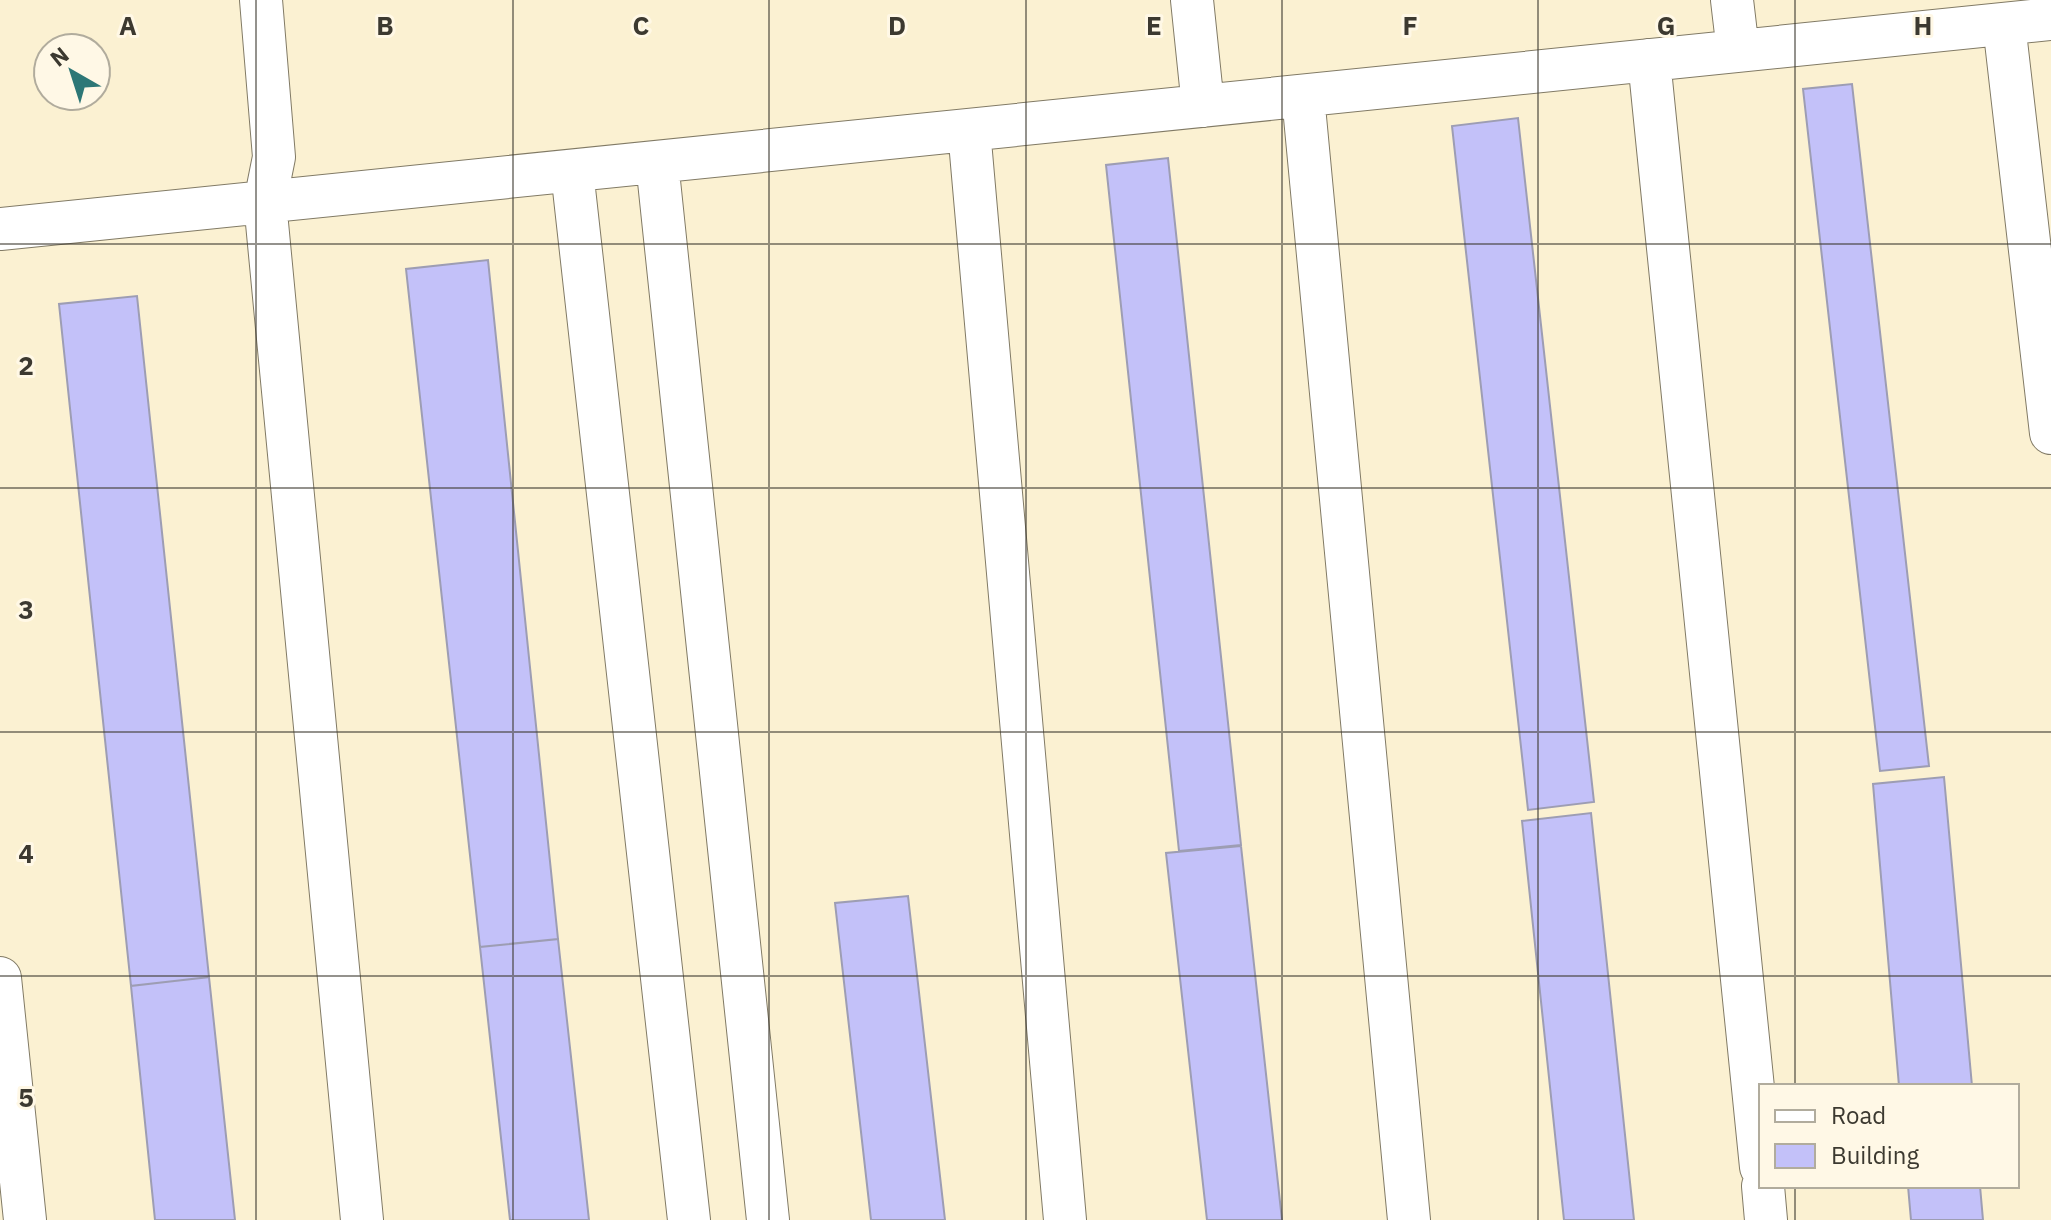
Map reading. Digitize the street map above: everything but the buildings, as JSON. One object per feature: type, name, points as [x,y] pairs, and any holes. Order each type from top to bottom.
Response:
[{"type":"street","points":[[261,0],[274,157],[265,202],[362,1220]]},
{"type":"street","points":[[1192,0],[1203,106]]},
{"type":"street","points":[[1732,0],[1738,51]]},
{"type":"street","points":[[0,229],[2051,19]]},
{"type":"street","points":[[2004,24],[2051,433]]},
{"type":"street","points":[[1649,60],[1759,1147]]},
{"type":"street","points":[[1303,96],[1409,1220]]},
{"type":"street","points":[[969,130],[1065,1220]]},
{"type":"street","points":[[657,162],[768,1220]]},
{"type":"street","points":[[572,171],[689,1220]]},
{"type":"street","points":[[0,978],[25,1220]]},
{"type":"street","points":[[1763,1188],[1766,1220]]},
{"type":"shaded area","points":[[0,0],[2051,0],[2051,1220],[0,1220]]}]
